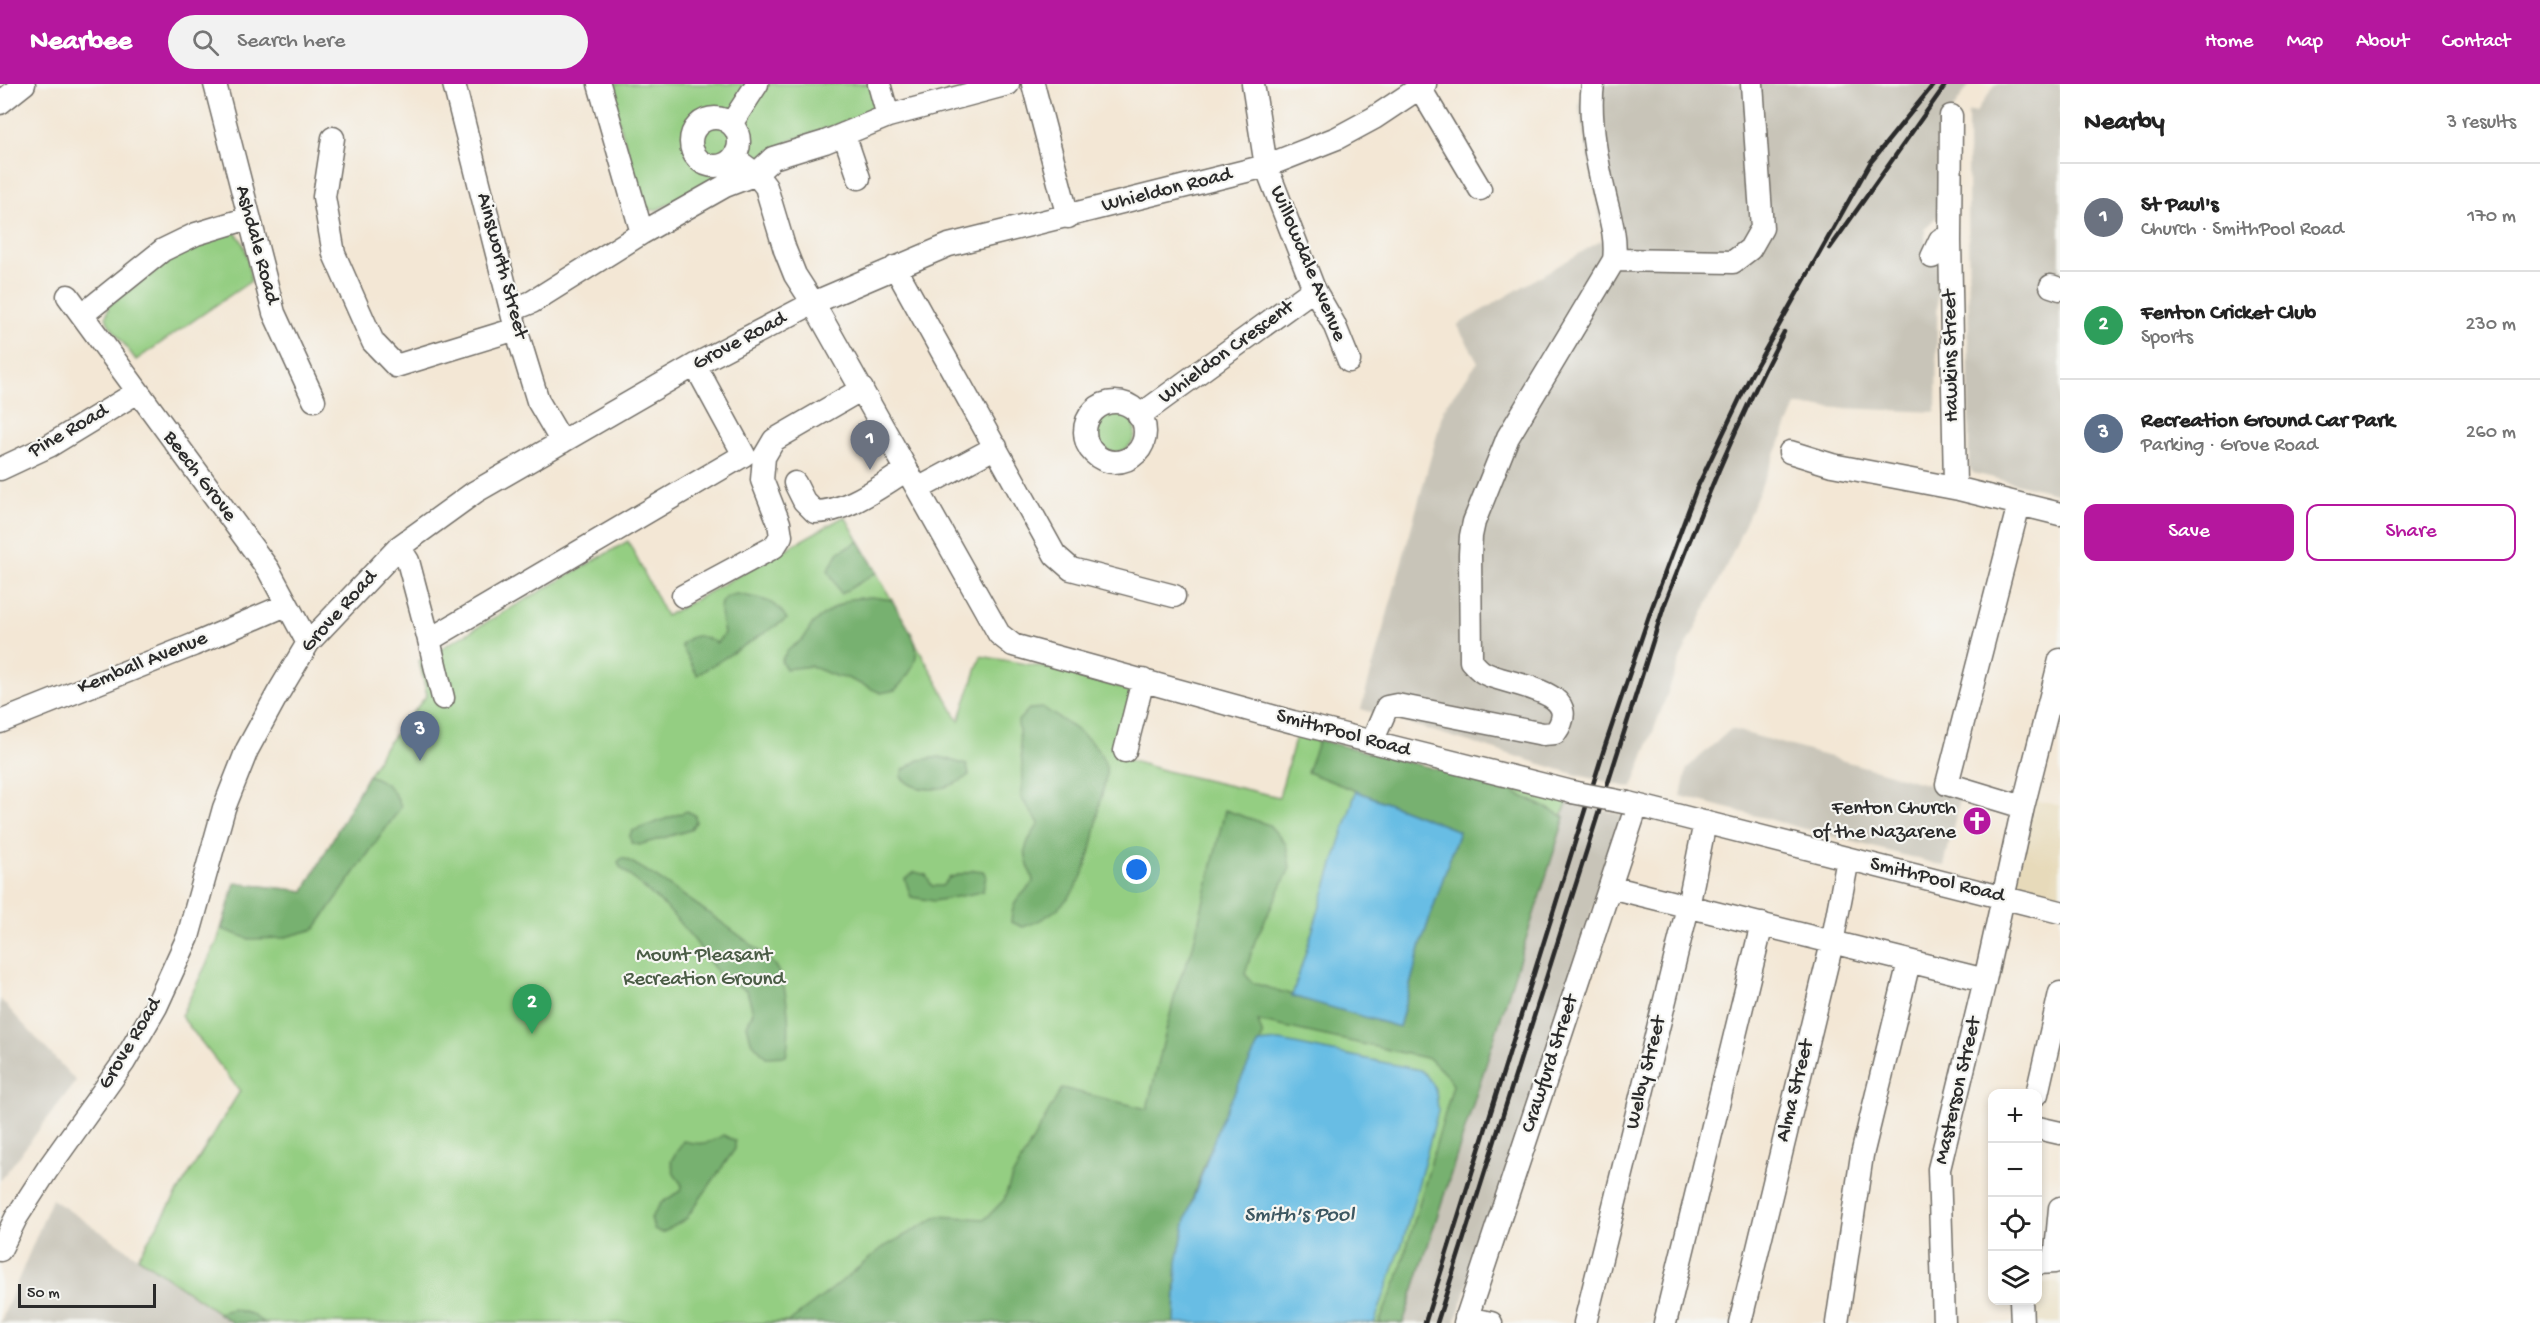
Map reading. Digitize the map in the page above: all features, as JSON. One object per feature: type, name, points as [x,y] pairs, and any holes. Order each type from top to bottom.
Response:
[{"type":"street","points":[[0,103],[24,84]]},
{"type":"street","name":"Ashdale Road","points":[[215,84],[274,313],[314,400]]},
{"type":"street","name":"Ainsworth Street","points":[[454,84],[514,319],[538,401],[562,442]]},
{"type":"street","points":[[599,84],[642,233]]},
{"type":"street","points":[[730,124],[757,84]]},
{"type":"street","points":[[879,84],[888,116]]},
{"type":"street","points":[[333,138],[324,197],[334,254],[373,342],[396,366],[514,319],[532,302],[642,233],[725,186],[756,174],[773,158],[844,134],[888,116],[1008,84]]},
{"type":"street","points":[[1033,84],[1068,217]]},
{"type":"street","name":"Willowdale Avenue","points":[[1253,84],[1266,166],[1314,289],[1334,324],[1349,361]]},
{"type":"street","points":[[1372,742],[1387,707],[1397,705],[1543,734],[1555,733],[1560,726],[1562,716],[1560,705],[1548,694],[1482,672],[1471,661],[1471,536],[1508,438],[1614,260],[1616,246],[1599,172],[1591,99],[1593,84]]},
{"type":"street","points":[[1614,260],[1733,262],[1750,249],[1762,228],[1752,84]]},
{"type":"street","points":[[1423,86],[1480,189]]},
{"type":"street","name":"Whieldon Road","points":[[896,267],[949,245],[1266,166],[1337,138],[1374,118],[1423,86]]},
{"type":"street","name":"Hawkins Street","points":[[1952,116],[1950,241],[1954,482],[1959,489]]},
{"type":"street","points":[[712,118],[730,124],[738,135],[740,143],[734,158],[720,167],[701,163],[692,149],[691,136],[702,122],[712,118]]},
{"type":"street","points":[[844,134],[859,178]]},
{"type":"street","points":[[734,158],[756,174]]},
{"type":"street","name":"SmithPool Road","points":[[756,174],[766,187],[785,250],[795,274],[999,633],[1013,645],[1372,742],[1572,792],[1705,822],[2060,912]]},
{"type":"street","points":[[82,315],[163,250],[196,234],[249,218]]},
{"type":"street","points":[[1932,257],[1940,240],[1950,241]]},
{"type":"street","points":[[896,267],[1055,555],[1071,569],[1174,596]]},
{"type":"street","name":"Grove Road","points":[[0,1250],[16,1218],[47,1170],[124,1062],[156,1007],[188,937],[224,808],[247,750],[308,643],[399,547],[475,492],[695,365],[813,303],[896,267]]},
{"type":"street","name":"Whieldon Crescent","points":[[1139,416],[1314,289]]},
{"type":"street","name":"Beech Grove","points":[[68,296],[136,393],[268,569],[308,643]]},
{"type":"street","points":[[429,640],[744,455],[695,365]]},
{"type":"street","points":[[683,596],[774,547],[781,536],[779,523],[762,480],[764,457],[774,440],[862,389]]},
{"type":"street","name":"Pine Road","points":[[0,469],[48,446],[136,393]]},
{"type":"street","points":[[795,483],[804,501],[815,512],[826,512],[996,447]]},
{"type":"street","points":[[1790,452],[1832,465],[1959,489],[2060,514]]},
{"type":"street","points":[[2019,504],[1947,784],[2023,807]]},
{"type":"street","points":[[399,547],[408,561],[442,698]]},
{"type":"street","name":"Kemball Avenue","points":[[0,722],[182,650],[286,605]]},
{"type":"street","name":"Masterson Street","points":[[1944,1323],[1939,1168],[1985,981],[2023,807],[2060,660]]},
{"type":"street","points":[[1125,752],[1143,680]]},
{"type":"street","name":"Crawfurd Street","points":[[1465,1320],[1610,887],[1632,804]]},
{"type":"street","name":"Welby Street","points":[[1584,1323],[1688,907],[1705,822]]},
{"type":"street","name":"Alma Street","points":[[1740,1323],[1832,943],[1848,859]]},
{"type":"street","points":[[1610,887],[1985,981]]},
{"type":"street","points":[[1665,1323],[1762,924]]},
{"type":"street","points":[[1838,1323],[1862,1155],[1909,962]]},
{"type":"street","points":[[2038,1089],[2060,993]]},
{"type":"street","points":[[2042,1129],[2060,1133]]},
{"type":"street","points":[[2042,1263],[2055,1262],[2060,1208]]},
{"type":"street","points":[[2021,1305],[2022,1323]]},
{"type":"street","points":[[1465,1320],[1491,1323]]},
{"type":"shaded area","points":[[1582,84],[1970,84],[1937,133],[1939,215],[1925,228],[1926,253],[1938,262],[1936,412],[1796,406],[1728,563],[1681,657],[1632,788],[1577,775],[1361,709],[1445,406],[1478,362],[1457,325],[1604,239],[1579,108]]},
{"type":"shaded area","points":[[1996,84],[2060,84],[2060,494],[1973,473],[1969,467],[1968,112],[1976,112]]},
{"type":"shaded area","points":[[1731,729],[1961,794],[1944,866],[1681,796],[1687,768]]},
{"type":"shaded area","points":[[2035,800],[2060,806],[2060,895],[2015,885]]},
{"type":"shaded area","points":[[1568,802],[1624,815],[1455,1323],[1403,1323],[1512,986],[1565,817],[1562,814]]},
{"type":"shaded area","points":[[0,999],[76,1081],[0,1181]]},
{"type":"shaded area","points":[[52,1199],[138,1257],[233,1323],[0,1323]]},
{"type":"shaded area","points":[[2042,1283],[2060,1283],[2060,1323],[2033,1323],[2033,1305],[2042,1305]]},
{"type":"green space","points":[[607,84],[875,84],[879,105],[872,113],[792,140],[709,185],[656,210],[646,210]]},
{"type":"green space","points":[[232,231],[244,247],[251,281],[136,360],[108,323],[106,317],[109,305],[192,244]]},
{"type":"green space","points":[[1115,412],[1123,413],[1129,418],[1134,424],[1134,440],[1129,446],[1123,451],[1115,452],[1107,451],[1101,446],[1096,440],[1095,432],[1096,424],[1101,418],[1107,413]]},
{"type":"green space","name":"Mount Pleasant Recreation Ground","points":[[845,516],[959,721],[981,656],[1055,669],[1133,691],[1119,757],[1166,771],[1279,797],[1296,736],[1568,802],[1562,814],[1565,817],[1403,1323],[233,1323],[138,1257],[240,1091],[181,1016],[217,942],[235,883],[304,891],[384,748],[427,695],[419,661],[628,541],[666,616]]},
{"type":"green space","points":[[859,541],[877,572],[841,594],[828,570],[839,552]]},
{"type":"green space","points":[[737,594],[771,603],[787,619],[697,675],[681,645],[690,638],[698,636],[717,643],[724,633],[720,614],[721,603],[729,596]]},
{"type":"green space","points":[[872,597],[892,600],[916,645],[914,665],[895,690],[881,693],[811,666],[786,669],[781,661],[787,651],[804,638],[813,623],[850,599]]},
{"type":"green space","points":[[1044,708],[1089,740],[1102,757],[1106,775],[1093,843],[1081,878],[1059,907],[1043,918],[1023,927],[1011,922],[1012,914],[1018,899],[1033,882],[1026,858],[1026,849],[1039,823],[1021,798],[1023,775],[1018,721],[1029,709]]},
{"type":"green space","points":[[1319,740],[1497,784],[1565,817],[1403,1323],[1379,1323],[1398,1278],[1453,1085],[1430,1059],[1258,1021],[1263,1036],[1212,1144],[1184,1230],[1177,1267],[1175,1323],[752,1323],[788,1322],[882,1248],[939,1216],[985,1219],[1004,1200],[1012,1177],[1062,1088],[1147,1109],[1177,986],[1192,950],[1225,810],[1269,825],[1286,844],[1290,868],[1255,941],[1245,974],[1253,983],[1399,1027],[1421,944],[1459,831],[1307,772]]},
{"type":"green space","points":[[940,757],[967,765],[969,775],[953,784],[935,789],[916,787],[901,777],[903,770],[919,760]]},
{"type":"green space","points":[[368,775],[389,786],[401,807],[315,929],[282,938],[249,939],[222,929],[235,883],[304,891]]},
{"type":"green space","points":[[687,811],[695,815],[696,822],[690,830],[639,845],[631,843],[632,831]]},
{"type":"green space","points":[[622,858],[701,908],[749,943],[775,966],[780,975],[788,1010],[786,1056],[766,1057],[751,1041],[747,1025],[753,1012],[747,991],[719,975],[695,941],[667,908],[620,867],[618,862]]},
{"type":"green space","points":[[974,870],[983,871],[986,876],[983,891],[934,901],[911,897],[905,879],[915,872],[926,875],[932,886],[942,886],[949,878]]},
{"type":"green space","points":[[723,1135],[735,1141],[735,1149],[686,1219],[662,1233],[654,1229],[651,1218],[661,1203],[680,1191],[682,1185],[674,1174],[671,1161],[683,1141],[703,1143],[713,1141]]},
{"type":"green space","points":[[233,1309],[251,1314],[264,1323],[233,1323],[218,1313]]},
{"type":"water","points":[[1356,791],[1459,831],[1421,944],[1399,1027],[1292,996]]},
{"type":"water","name":"Smith's Pool","points":[[1280,1041],[1420,1070],[1434,1088],[1438,1111],[1403,1241],[1375,1321],[1374,1323],[1175,1323],[1177,1262],[1186,1219],[1221,1120],[1259,1043]]},
{"type":"railway","points":[[1425,1323],[1604,749],[1651,610],[1696,490],[1750,377],[1870,163],[1934,84]]},
{"type":"railway","points":[[1830,248],[1946,84]]},
{"type":"railway","points":[[1437,1323],[1664,606],[1691,536],[1750,399],[1784,332]]},
{"type":"place","name":"St Paul's","points":[[870,470]]},
{"type":"place","name":"Recreation Ground Car Park","points":[[420,761]]},
{"type":"place","name":"Fenton Church of the Nazarene","points":[[1977,821]]},
{"type":"place","name":"Fenton Cricket Club","points":[[532,1034]]}]
